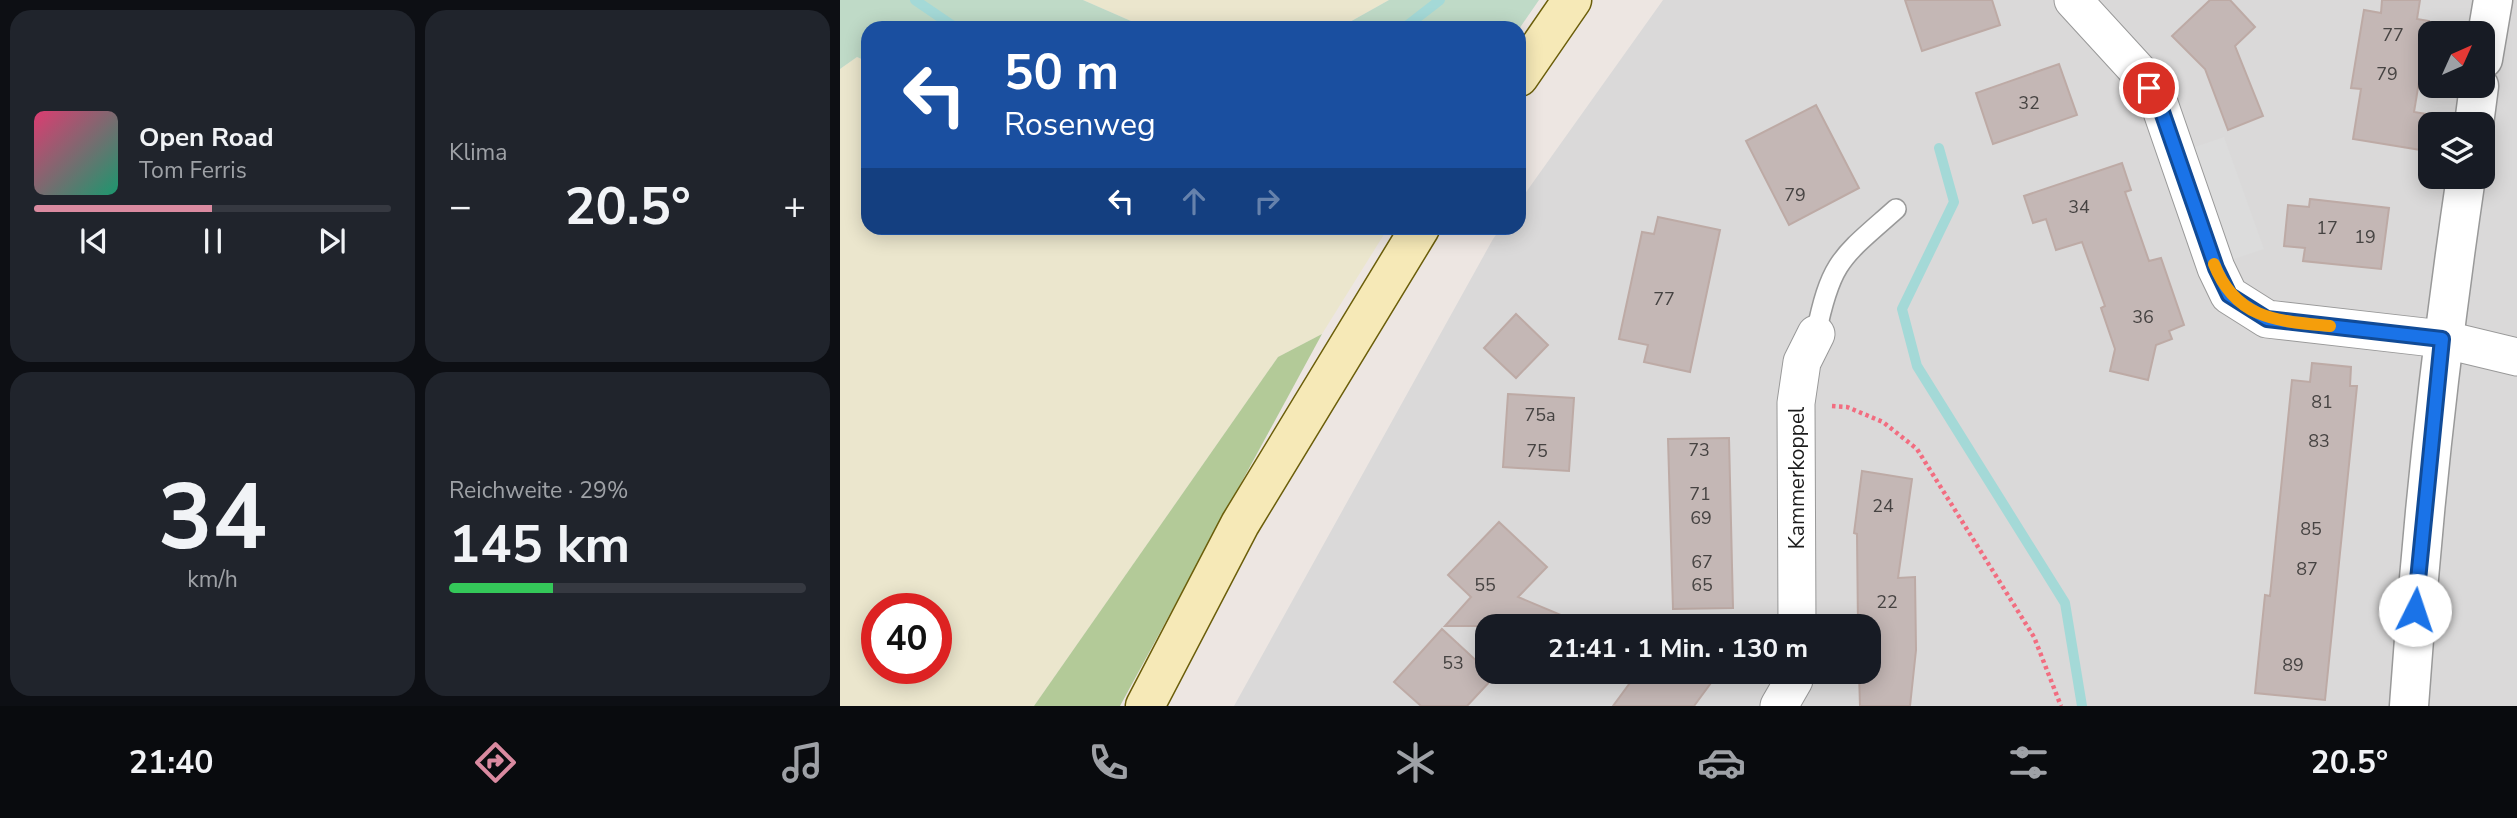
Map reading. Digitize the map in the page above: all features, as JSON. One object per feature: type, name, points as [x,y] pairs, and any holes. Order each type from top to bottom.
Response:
[{"type":"main road","points":[[1526,67],[1572,0]]},
{"type":"main road","points":[[1145,706],[1240,524],[1416,235]]},
{"type":"street","points":[[2073,0],[2138,71],[2160,106],[2216,268],[2229,295],[2267,319],[2442,339],[2517,357]]},
{"type":"street","points":[[2489,21],[2493,0]]},
{"type":"street","points":[[2409,706],[2418,562],[2442,339],[2464,189]]},
{"type":"street","name":"Kammerkoppel","points":[[1797,614],[1796,403],[1802,362],[1816,334]]},
{"type":"street","points":[[1779,706],[1792,684]]},
{"type":"lane","points":[[1816,334],[1824,295],[1839,262],[1896,209]]},
{"type":"path","points":[[1796,403],[1847,407],[1883,422],[1917,449],[2034,637],[2061,706]]},
{"type":"shaded area","points":[[1083,0],[1389,0],[1352,21],[1131,21]]},
{"type":"shaded area","points":[[1663,0],[2517,0],[2517,706],[1234,706],[1493,239],[1496,235],[1526,235],[1526,192]]},
{"type":"shaded area","points":[[857,57],[861,59],[861,235],[1384,235],[1322,334],[1278,357],[1034,706],[840,706],[840,69]]},
{"type":"shaded area","points":[[2224,137],[2264,249],[2231,260],[2192,148]]},
{"type":"green space","points":[[840,0],[1083,0],[1131,21],[861,21],[861,59],[857,57],[840,69]]},
{"type":"green space","points":[[1389,0],[1539,0],[1525,21],[1352,21]]},
{"type":"green space","points":[[1322,334],[1120,706],[1034,706],[1278,357]]},
{"type":"building","points":[[1905,0],[1992,0],[2000,25],[1922,51]]},
{"type":"building","points":[[2210,0],[2230,0],[2255,27],[2235,46],[2263,116],[2228,130],[2205,69],[2172,36]]},
{"type":"building","points":[[2382,0],[2420,0],[2417,19],[2429,21],[2418,21],[2418,88],[2414,112],[2418,113],[2418,150],[2353,139],[2361,89],[2351,88],[2364,10],[2381,13]]},
{"type":"building","points":[[2059,64],[2077,115],[1993,144],[1976,93]]},
{"type":"building","points":[[1816,105],[1859,188],[1789,225],[1746,141]]},
{"type":"building","points":[[2122,163],[2131,190],[2125,192],[2149,261],[2161,258],[2184,325],[2169,331],[2172,339],[2156,345],[2148,380],[2110,371],[2115,349],[2101,308],[2105,306],[2082,242],[2056,250],[2046,219],[2033,223],[2024,196]]},
{"type":"building","points":[[2310,199],[2389,208],[2381,269],[2303,261],[2305,248],[2284,246],[2288,205],[2309,207]]},
{"type":"building","points":[[1658,217],[1720,230],[1690,372],[1644,362],[1648,345],[1619,339],[1642,232],[1654,234]]},
{"type":"building","points":[[1516,314],[1548,345],[1516,378],[1484,348]]},
{"type":"building","points":[[2312,363],[2351,367],[2350,386],[2357,386],[2325,700],[2255,693],[2265,595],[2270,596],[2292,380],[2310,382]]},
{"type":"building","points":[[1508,394],[1574,398],[1569,471],[1503,467]]},
{"type":"building","points":[[1729,438],[1733,608],[1673,609],[1668,439]]},
{"type":"building","points":[[1862,471],[1912,479],[1898,578],[1915,577],[1916,650],[1910,706],[1860,706],[1859,684],[1881,684],[1881,614],[1858,614],[1857,534],[1854,533]]},
{"type":"building","points":[[1499,522],[1547,567],[1518,597],[1558,614],[1475,614],[1475,626],[1445,626],[1471,597],[1448,575]]},
{"type":"building","points":[[1442,629],[1475,659],[1475,684],[1487,684],[1467,706],[1421,706],[1394,682]]},
{"type":"building","points":[[1629,684],[1710,684],[1694,706],[1613,706]]},
{"type":"waterway","points":[[915,0],[946,21]]},
{"type":"waterway","points":[[1413,21],[1440,0]]},
{"type":"waterway","points":[[1939,148],[1954,202],[1902,309],[1917,366],[2065,603],[2082,706]]},
{"type":"slow traffic","points":[[2214,264],[2229,295],[2267,319],[2330,326]]},
{"type":"route","points":[[2149,88],[2160,106],[2216,268],[2229,295],[2267,319],[2442,339],[2415,610]]}]
